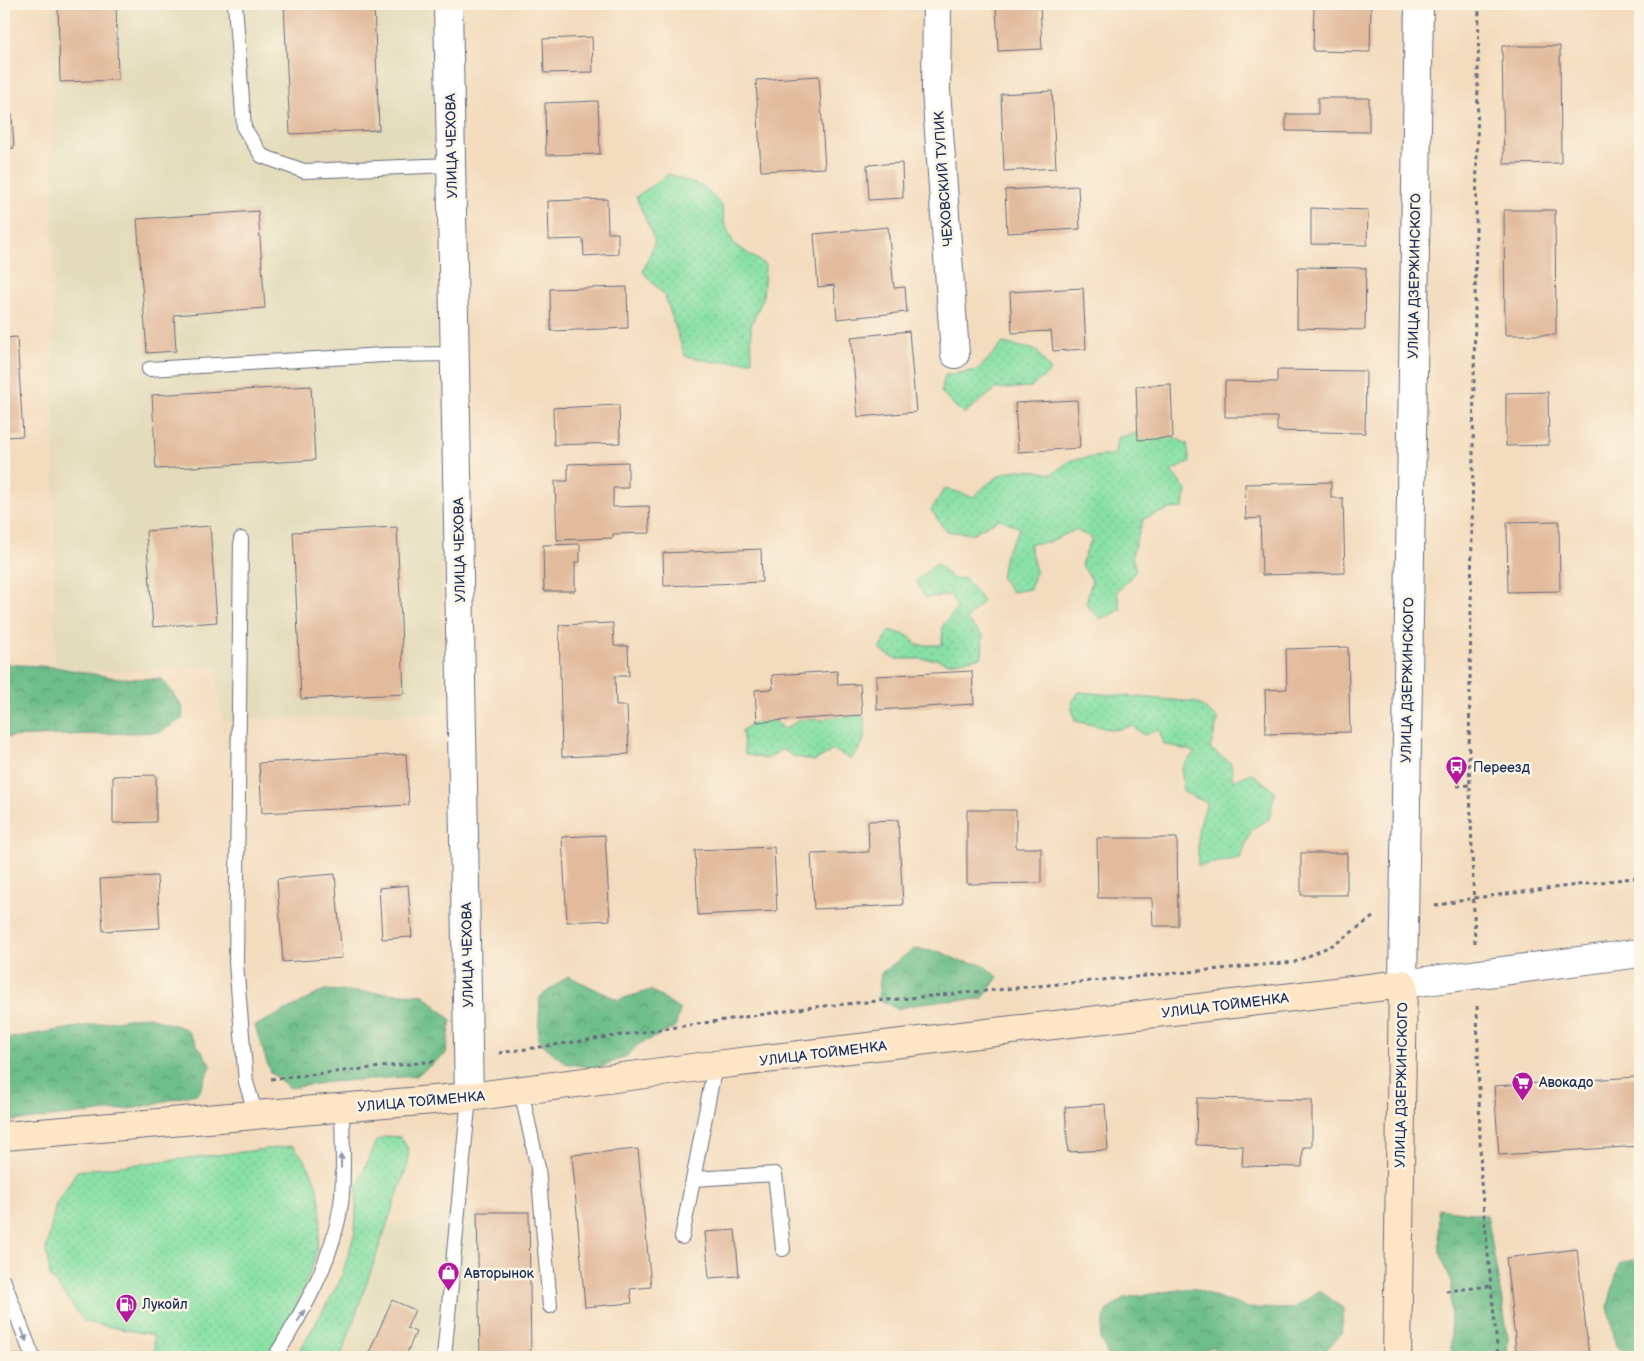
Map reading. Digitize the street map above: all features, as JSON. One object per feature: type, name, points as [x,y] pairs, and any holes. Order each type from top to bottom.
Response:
[{"type":"street","name":"УЛИЦА ЧЕХОВА","points":[[448,4],[469,1097]]},
{"type":"street","name":"ЧЕХОВСКИЙ ТУПИК","points":[[936,4],[936,90],[954,354]]},
{"type":"street","name":"УЛИЦА ДЗЕРЖИНСКОГО","points":[[1397,1357],[1418,4]]},
{"type":"street","name":"УЛИЦА ТОЙМЕНКА","points":[[4,1136],[469,1097],[715,1065],[1403,984],[1640,953]]},
{"type":"lane","points":[[235,4],[244,128],[262,156],[304,171],[451,165]]},
{"type":"lane","points":[[149,369],[383,355],[455,354]]},
{"type":"lane","points":[[241,539],[236,963],[246,1082],[256,1115]]},
{"type":"lane","points":[[682,1237],[715,1065]]},
{"type":"lane","points":[[521,1090],[538,1168],[550,1306]]},
{"type":"lane","points":[[444,1357],[469,1097]]},
{"type":"lane","points":[[275,1357],[306,1308],[330,1246],[341,1203],[342,1108]]},
{"type":"lane","points":[[694,1178],[775,1174],[783,1249]]},
{"type":"lane","points":[[4,1282],[32,1355]]},
{"type":"path","points":[[1479,4],[1470,785],[1481,1182],[1498,1357]]},
{"type":"path","points":[[1457,786],[1470,785]]},
{"type":"path","points":[[246,1082],[469,1058],[813,1007],[1295,962],[1335,944],[1373,917],[1404,913],[1474,898],[1640,878]]},
{"type":"path","points":[[1446,1291],[1491,1286]]},
{"type":"shaded area","points":[[52,4],[431,4],[443,713],[222,721],[215,668],[55,672]]},
{"type":"shaded area","name":"Авторынок","points":[[477,1212],[529,1212],[531,1357],[343,1357],[388,1226],[433,1215]]},
{"type":"green space","points":[[668,174],[704,187],[722,206],[724,222],[734,244],[765,265],[763,298],[751,325],[752,361],[715,362],[685,356],[665,296],[643,272],[655,241],[636,197]]},
{"type":"green space","points":[[1003,343],[1036,350],[1051,371],[1031,387],[996,389],[963,414],[941,392],[945,375],[978,370]]},
{"type":"green space","points":[[1148,430],[1174,437],[1187,444],[1190,462],[1171,471],[1186,490],[1183,508],[1170,509],[1143,519],[1132,555],[1136,571],[1117,592],[1121,610],[1100,619],[1086,604],[1092,580],[1081,564],[1092,538],[1075,530],[1049,542],[1029,544],[1036,572],[1030,589],[1012,592],[1001,578],[1005,554],[1020,528],[1000,519],[971,534],[946,531],[931,510],[945,488],[973,497],[993,480],[1009,472],[1026,470],[1052,474],[1071,460],[1115,454],[1117,438]]},
{"type":"green space","points":[[937,564],[953,579],[965,578],[983,601],[966,620],[983,635],[982,657],[949,663],[936,659],[896,659],[880,650],[889,630],[909,636],[917,645],[942,645],[943,625],[957,609],[951,595],[925,598],[916,580]]},
{"type":"green space","points":[[4,664],[54,667],[116,678],[162,679],[183,707],[182,719],[160,732],[4,737]]},
{"type":"green space","points":[[1079,692],[1196,702],[1218,719],[1210,749],[1231,763],[1233,781],[1251,773],[1275,791],[1269,819],[1252,829],[1240,858],[1198,866],[1198,830],[1207,803],[1183,792],[1182,767],[1195,752],[1164,744],[1159,730],[1144,735],[1132,726],[1114,730],[1075,721],[1071,704]]},
{"type":"green space","points":[[843,706],[864,717],[865,723],[865,735],[861,746],[850,759],[834,750],[814,761],[793,756],[783,749],[766,759],[745,754],[742,730],[768,716],[785,729],[802,718],[825,720]]},
{"type":"green space","points":[[914,949],[941,952],[959,961],[982,964],[998,977],[982,999],[927,1002],[897,1009],[878,999],[881,973]]},
{"type":"green space","points":[[568,976],[618,1000],[651,990],[680,1010],[675,1028],[639,1044],[627,1056],[597,1069],[565,1063],[538,1040],[540,997]]},
{"type":"green space","points":[[325,990],[424,995],[451,1020],[446,1054],[416,1076],[329,1082],[290,1088],[270,1072],[255,1026]]},
{"type":"green space","points":[[146,1016],[186,1029],[211,1065],[199,1093],[136,1108],[4,1122],[4,1039]]},
{"type":"green space","points":[[387,1136],[400,1137],[408,1148],[408,1164],[341,1357],[296,1357],[340,1281],[355,1232],[357,1187],[376,1141]]},
{"type":"green space","points":[[293,1146],[310,1170],[319,1196],[321,1223],[316,1252],[307,1280],[282,1333],[268,1357],[156,1357],[153,1335],[85,1322],[50,1276],[46,1250],[56,1204],[77,1171]]},
{"type":"green space","points":[[1438,1209],[1487,1215],[1508,1337],[1507,1357],[1451,1357],[1451,1281],[1440,1252]]},
{"type":"green space","points":[[1639,1258],[1640,1357],[1629,1357],[1616,1346],[1608,1306],[1619,1264]]},
{"type":"green space","points":[[1192,1288],[1248,1308],[1292,1309],[1320,1291],[1344,1309],[1341,1334],[1321,1355],[1299,1355],[1277,1351],[1252,1357],[1233,1357],[1211,1347],[1191,1357],[1109,1357],[1100,1339],[1106,1311],[1124,1298]]},
{"type":"building","points":[[58,4],[116,4],[118,80],[60,82]]},
{"type":"building","points":[[284,4],[374,4],[379,130],[290,134]]},
{"type":"building","points":[[996,4],[1040,4],[1042,49],[998,51]]},
{"type":"building","points":[[1314,4],[1371,4],[1370,52],[1313,51]]},
{"type":"building","points":[[592,37],[593,72],[544,73],[543,39]]},
{"type":"building","points":[[1502,46],[1560,46],[1561,163],[1504,164]]},
{"type":"building","points":[[819,76],[825,168],[761,171],[756,80]]},
{"type":"building","points":[[1052,91],[1056,168],[1004,171],[1001,94]]},
{"type":"building","points":[[1318,98],[1369,98],[1369,132],[1286,131],[1286,114],[1318,114]]},
{"type":"building","points":[[598,101],[600,154],[546,155],[545,103]]},
{"type":"building","points":[[4,115],[12,115],[14,148],[4,149]]},
{"type":"building","points":[[902,163],[903,198],[869,200],[867,165]]},
{"type":"building","points":[[1078,186],[1080,229],[1007,233],[1005,190]]},
{"type":"building","points":[[607,199],[608,233],[618,233],[618,254],[584,256],[583,239],[549,240],[548,201]]},
{"type":"building","points":[[1311,208],[1368,210],[1367,245],[1311,244]]},
{"type":"building","points":[[1504,210],[1555,210],[1556,335],[1505,335]]},
{"type":"building","points":[[258,211],[265,308],[174,315],[176,351],[147,353],[137,219]]},
{"type":"building","points":[[888,227],[894,288],[905,287],[907,312],[837,319],[834,285],[818,287],[814,234]]},
{"type":"building","points":[[1298,267],[1366,268],[1365,330],[1297,328]]},
{"type":"building","points":[[627,287],[628,328],[551,331],[550,289]]},
{"type":"building","points":[[1083,288],[1086,349],[1053,351],[1051,331],[1012,333],[1010,292]]},
{"type":"building","points":[[909,331],[916,412],[858,417],[851,337]]},
{"type":"building","points":[[17,337],[23,436],[4,437],[4,338]]},
{"type":"building","points":[[1277,370],[1366,371],[1365,433],[1277,431],[1277,417],[1225,417],[1225,381],[1277,382]]},
{"type":"building","points":[[1171,384],[1173,438],[1138,440],[1136,386]]},
{"type":"building","points":[[311,386],[315,460],[156,469],[152,395]]},
{"type":"building","points":[[1548,392],[1549,445],[1506,446],[1506,393]]},
{"type":"building","points":[[1077,400],[1080,448],[1018,452],[1015,403]]},
{"type":"building","points":[[619,405],[620,443],[554,445],[553,408]]},
{"type":"building","points":[[628,462],[628,488],[613,488],[613,507],[649,506],[650,533],[613,534],[613,538],[557,540],[555,481],[568,481],[568,464]]},
{"type":"building","points":[[1331,482],[1331,498],[1343,498],[1345,573],[1262,575],[1260,518],[1246,519],[1245,484]]},
{"type":"building","points":[[1559,521],[1560,591],[1508,592],[1507,522]]},
{"type":"building","points":[[210,526],[217,622],[153,627],[146,531]]},
{"type":"building","points":[[397,527],[404,694],[301,699],[293,532]]},
{"type":"building","points":[[580,544],[580,562],[575,562],[575,591],[544,591],[543,545]]},
{"type":"building","points":[[761,549],[762,582],[664,586],[663,553]]},
{"type":"building","points":[[613,623],[614,646],[628,646],[629,676],[615,676],[616,706],[627,706],[629,754],[562,757],[559,625]]},
{"type":"building","points":[[1348,647],[1350,732],[1266,734],[1265,690],[1287,689],[1286,649]]},
{"type":"building","points":[[837,671],[838,685],[860,684],[862,715],[757,722],[755,690],[773,689],[772,675]]},
{"type":"building","points":[[972,671],[974,704],[877,710],[876,676]]},
{"type":"building","points":[[406,754],[409,805],[262,813],[259,763]]},
{"type":"building","points":[[156,775],[156,822],[113,823],[113,776]]},
{"type":"building","points":[[967,810],[1016,810],[1016,848],[1041,848],[1041,883],[967,884]]},
{"type":"building","points":[[898,820],[903,905],[814,909],[811,854],[869,852],[868,821]]},
{"type":"building","points":[[605,835],[610,920],[567,922],[562,837]]},
{"type":"building","points":[[1097,838],[1177,838],[1178,926],[1153,926],[1152,898],[1098,898]]},
{"type":"building","points":[[774,847],[777,911],[698,915],[695,850]]},
{"type":"building","points":[[1301,853],[1347,853],[1347,895],[1301,895]]},
{"type":"building","points":[[335,874],[342,958],[283,962],[277,879]]},
{"type":"building","points":[[157,876],[160,928],[103,931],[100,879]]},
{"type":"building","points":[[408,885],[412,937],[382,939],[379,888]]},
{"type":"building","points":[[1636,1077],[1640,1146],[1499,1155],[1494,1086]]},
{"type":"building","points":[[1197,1098],[1312,1100],[1312,1147],[1303,1147],[1302,1167],[1242,1166],[1243,1146],[1196,1145]]},
{"type":"building","points":[[1105,1104],[1108,1150],[1068,1152],[1065,1107]]},
{"type":"building","points":[[638,1149],[651,1287],[630,1289],[632,1303],[585,1307],[572,1155]]},
{"type":"building","points":[[477,1212],[529,1212],[531,1357],[480,1357]]},
{"type":"building","points":[[735,1230],[739,1276],[709,1278],[705,1232]]},
{"type":"building","points":[[1577,1249],[1589,1357],[1517,1357],[1506,1258]]},
{"type":"building","points":[[392,1300],[415,1310],[407,1328],[416,1332],[405,1357],[367,1357]]},
{"type":"building","points":[[4,1354],[49,1356],[49,1357],[4,1357]]},
{"type":"place","name":"Переезд","points":[[1457,786]]},
{"type":"place","name":"Авокадо","points":[[1523,1101]]},
{"type":"place","name":"Авторынок","points":[[448,1292]]},
{"type":"place","name":"Лукойл","points":[[126,1323]]}]
